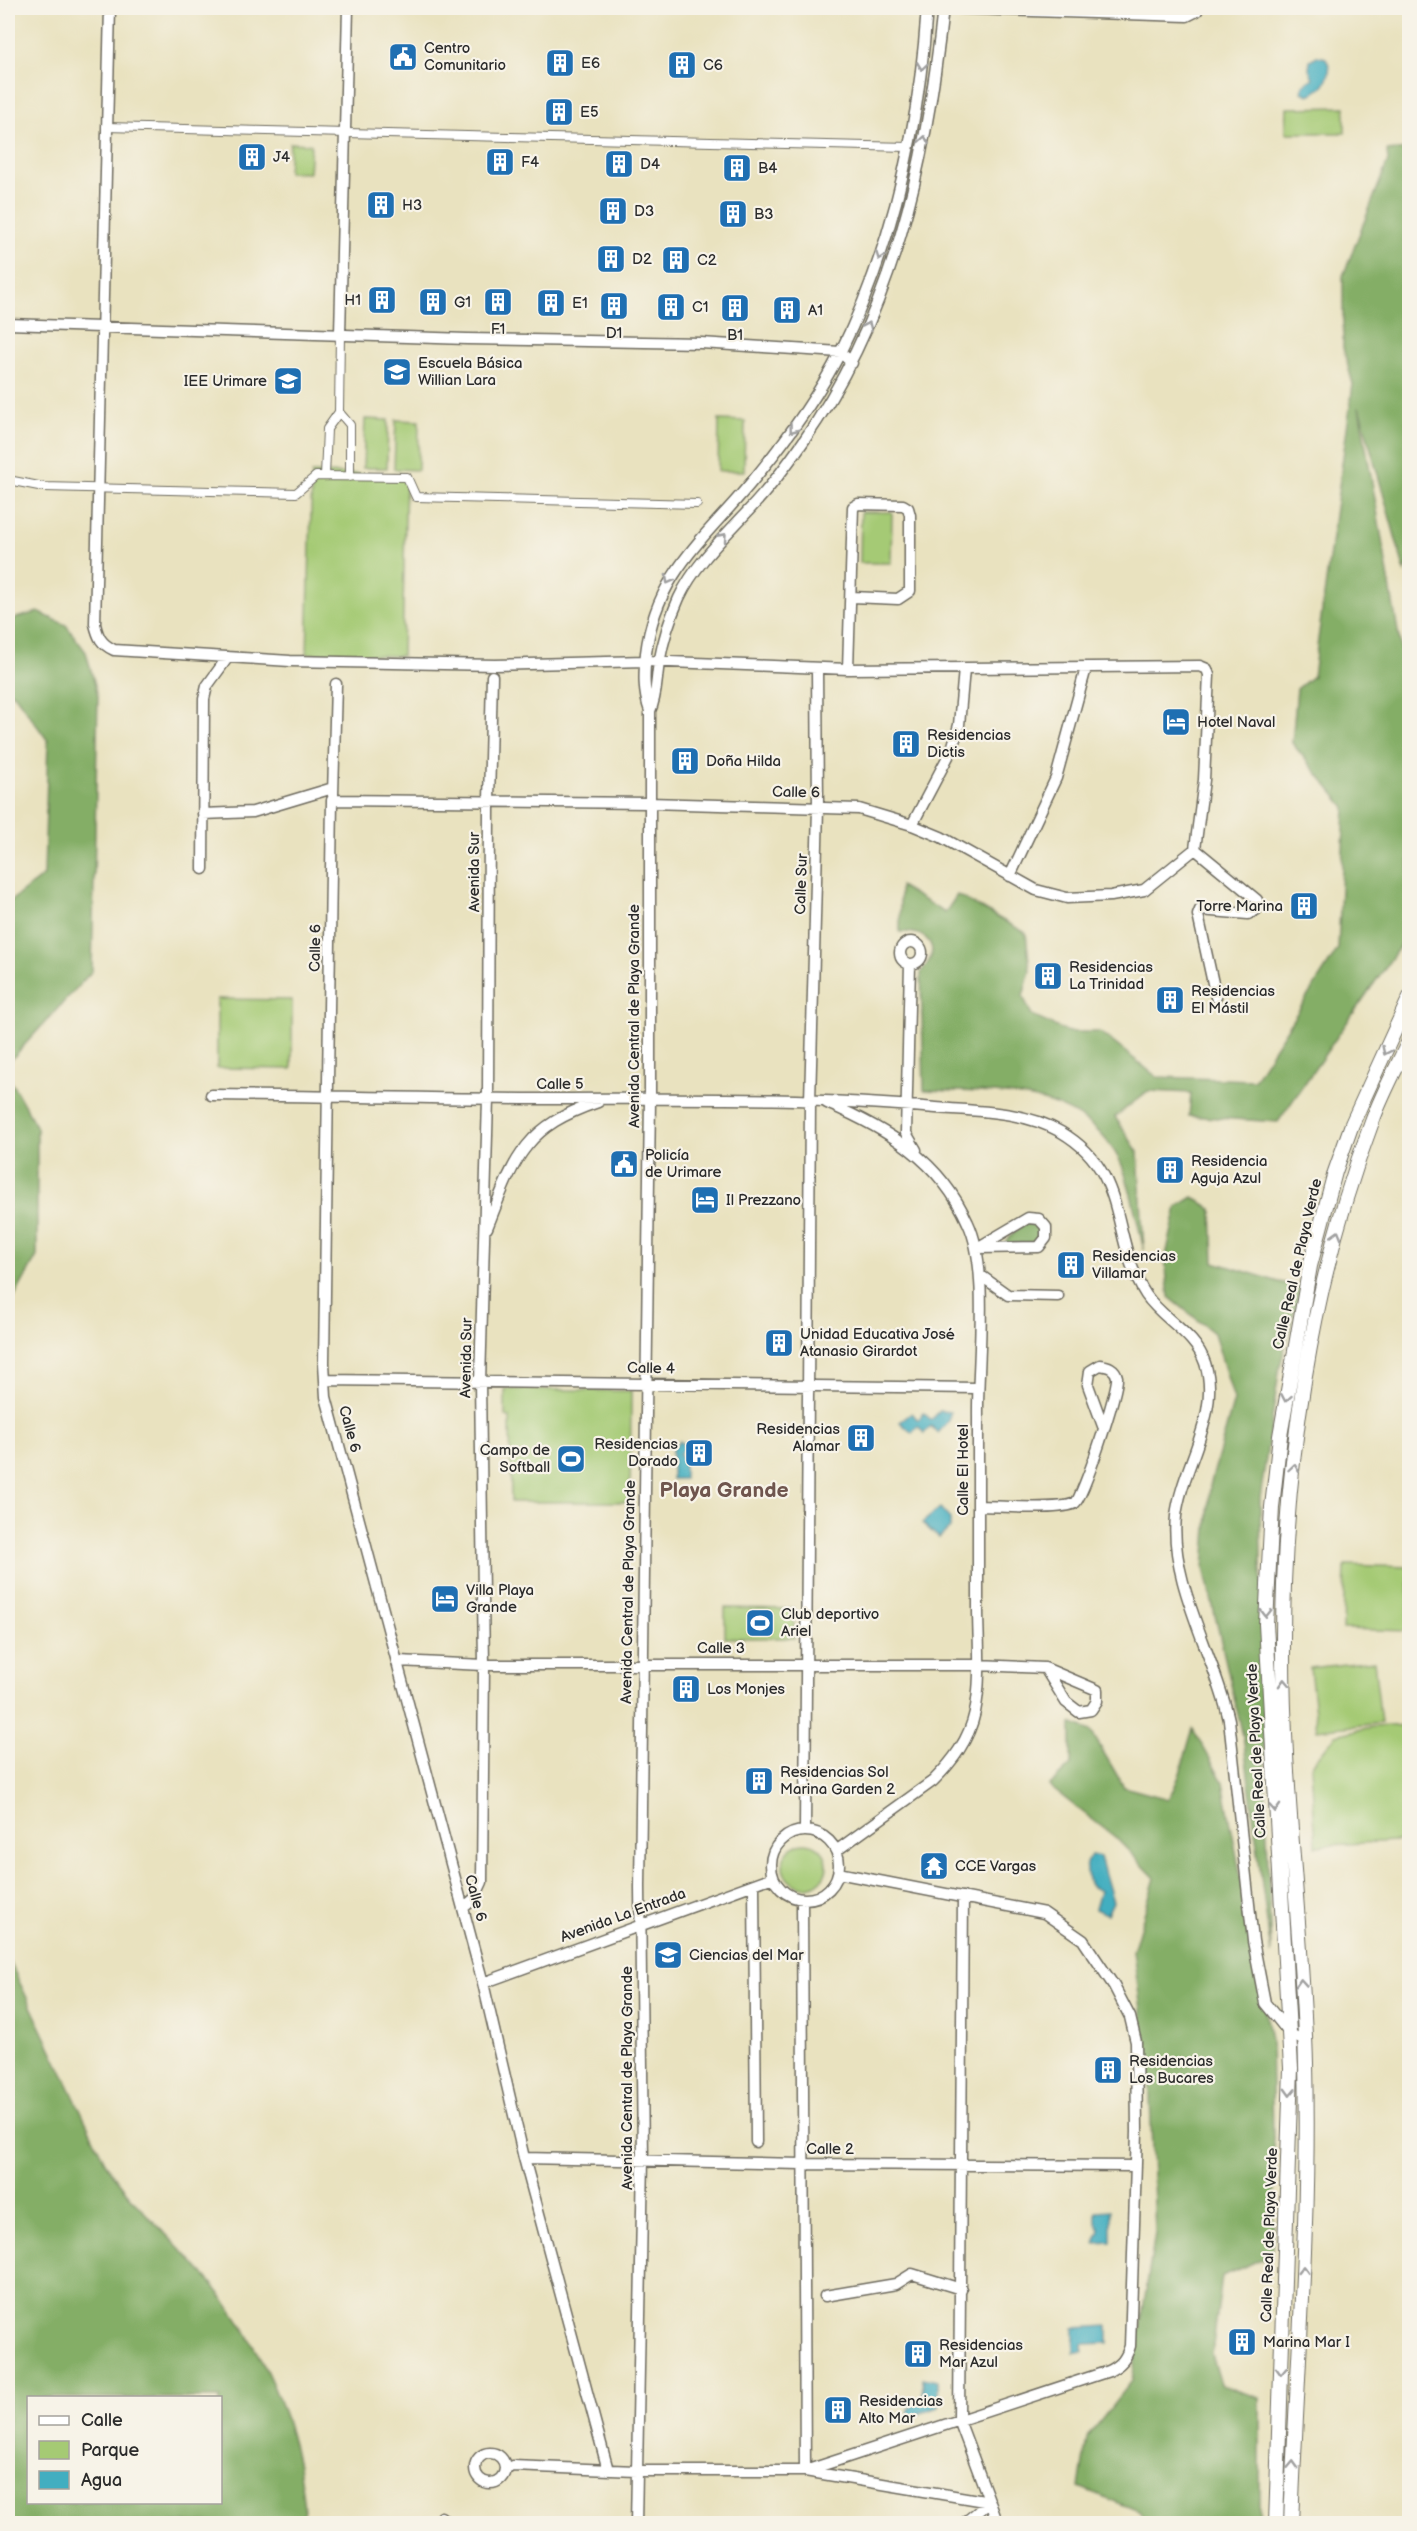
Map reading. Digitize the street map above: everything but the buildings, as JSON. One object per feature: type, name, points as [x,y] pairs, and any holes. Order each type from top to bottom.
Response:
[{"type":"street","points":[[110,8],[95,624],[98,637],[104,645],[114,650],[228,657],[495,665],[645,661],[848,669],[1200,666],[1207,669],[1209,675],[1204,780],[1195,849],[1257,900],[1256,910],[1248,914],[1200,910],[1198,915],[1216,997]]},
{"type":"street","points":[[325,476],[327,429],[339,412],[348,8]]},
{"type":"street","points":[[650,711],[644,696],[644,680],[652,622],[676,569],[735,502],[794,428],[840,352],[880,255],[894,209],[908,147],[924,50],[927,8]]},
{"type":"street","points":[[943,8],[1187,16],[1197,11],[1198,8]]},
{"type":"street","name":"Avenida Central de Playa Grande","points":[[636,2523],[643,2159],[643,1663],[650,1099],[650,711],[655,700],[659,662],[679,598],[696,571],[794,454],[820,418],[852,363],[880,301],[909,213],[935,72],[943,8]]},
{"type":"street","points":[[106,127],[908,147]]},
{"type":"street","points":[[8,324],[701,343],[840,352],[852,363]]},
{"type":"street","points":[[339,412],[350,425],[350,477]]},
{"type":"street","points":[[8,480],[44,487],[296,493],[316,476],[407,477],[416,497],[697,504]]},
{"type":"street","points":[[848,669],[853,507],[858,504],[903,505],[908,508],[910,515],[910,591],[898,599],[852,597]]},
{"type":"street","points":[[203,869],[204,699],[207,686],[228,657]]},
{"type":"street","name":"Calle Sur","points":[[805,1830],[808,1663],[810,1101],[818,808],[817,668]]},
{"type":"street","points":[[1010,876],[1056,778],[1086,668]]},
{"type":"street","points":[[912,825],[952,749],[959,725],[964,669]]},
{"type":"street","name":"Avenida Sur","points":[[463,1908],[474,1899],[482,1882],[484,1665],[480,1382],[488,1099],[489,801],[492,676]]},
{"type":"street","points":[[644,680],[657,681]]},
{"type":"street","points":[[332,800],[336,684]]},
{"type":"street","points":[[203,814],[253,813],[333,788]]},
{"type":"street","name":"Calle 6","points":[[608,2470],[524,2158],[483,1983],[326,1397],[332,800],[649,803],[859,809],[912,825],[941,837],[1036,890],[1056,896],[1111,896],[1144,890],[1195,849]]},
{"type":"street","points":[[910,964],[909,1104],[906,1133],[918,1154]]},
{"type":"street","name":"Calle Real de Playa Verde","points":[[1291,2523],[1298,2395],[1306,2066],[1289,1783],[1267,1642],[1267,1576],[1272,1508],[1280,1436],[1310,1266],[1335,1172],[1352,1124],[1410,997]]},
{"type":"street","name":"Calle Real de Playa Verde","points":[[1275,2523],[1291,2068],[1274,1783],[1289,1508],[1307,1373],[1327,1272],[1372,1121],[1410,1040]]},
{"type":"street","name":"Calle 5","points":[[211,1095],[823,1101],[909,1104],[1028,1119],[1059,1130],[1085,1148],[1101,1168],[1112,1192],[1138,1280],[1157,1309],[1199,1349],[1209,1379],[1206,1412],[1182,1485],[1175,1532],[1188,1593],[1220,1686],[1228,1720],[1242,1854],[1265,2003],[1290,2034]]},
{"type":"street","points":[[484,1235],[521,1151],[535,1136],[569,1112],[606,1099]]},
{"type":"street","name":"Calle El Hotel","points":[[823,1101],[879,1127],[918,1154],[940,1175],[960,1205],[977,1248],[980,1275],[977,1388],[978,1665],[975,1713],[969,1733],[957,1755],[933,1781],[836,1851]]},
{"type":"street","points":[[1028,1218],[1039,1220],[1046,1227],[1045,1241],[1034,1249],[977,1248],[1028,1218]]},
{"type":"street","points":[[1310,1266],[1327,1272]]},
{"type":"street","points":[[980,1275],[1008,1295],[1058,1296]]},
{"type":"street","points":[[978,1506],[1063,1506],[1076,1502],[1083,1492],[1117,1382],[1112,1368],[1100,1365],[1090,1371],[1088,1385],[1103,1426]]},
{"type":"street","points":[[1291,1370],[1307,1373]]},
{"type":"street","name":"Calle 4","points":[[325,1380],[977,1388]]},
{"type":"street","points":[[1280,1436],[1298,1439]]},
{"type":"street","points":[[1272,1508],[1289,1508]]},
{"type":"street","points":[[1267,1576],[1285,1576]]},
{"type":"street","points":[[1267,1642],[1283,1642]]},
{"type":"street","name":"Calle 3","points":[[398,1661],[484,1665],[808,1663],[1045,1668],[1096,1690],[1097,1701],[1091,1710],[1079,1712],[1066,1702],[1045,1668]]},
{"type":"street","points":[[1274,1783],[1289,1783]]},
{"type":"street","points":[[805,1830],[823,1836],[836,1851],[838,1873],[833,1884],[814,1898],[802,1899],[790,1896],[780,1888],[773,1877],[772,1855],[777,1845],[794,1832],[805,1830]]},
{"type":"street","points":[[1278,1851],[1293,1850]]},
{"type":"street","points":[[804,2471],[1109,2371],[1119,2366],[1130,2346],[1136,2166],[1135,2034],[1130,2017],[1114,1986],[1083,1940],[1044,1913],[838,1873]]},
{"type":"street","name":"Avenida La Entrada","points":[[483,1983],[773,1877]]},
{"type":"street","points":[[754,1884],[756,2142]]},
{"type":"street","points":[[963,1897],[959,2420],[998,2523]]},
{"type":"street","points":[[802,1899],[804,2471]]},
{"type":"street","points":[[1290,2034],[1305,2041]]},
{"type":"street","points":[[1291,2068],[1306,2066]]},
{"type":"street","name":"Calle 2","points":[[524,2158],[802,2164],[960,2163],[1136,2166]]},
{"type":"street","points":[[825,2296],[896,2284],[912,2274],[961,2289]]},
{"type":"street","points":[[1283,2300],[1301,2302]]},
{"type":"street","points":[[1280,2393],[1298,2395]]},
{"type":"street","points":[[505,2470],[512,2466],[636,2471],[804,2471],[990,2502]]},
{"type":"street","points":[[963,2523],[990,2502]]},
{"type":"green space","points":[[1345,107],[1345,133],[1286,133],[1287,108]]},
{"type":"green space","points":[[290,143],[311,144],[309,173],[288,172]]},
{"type":"green space","points":[[1409,149],[1410,559],[1405,572],[1359,407],[1409,695],[1409,933],[1278,1122],[1189,1116],[1191,1093],[1148,1091],[1115,1117],[1138,1152],[1144,1250],[1120,1161],[1104,1137],[1083,1119],[1060,1107],[1008,1094],[924,1090],[921,972],[928,963],[932,949],[930,943],[919,934],[900,932],[900,886],[945,913],[957,895],[1026,933],[1030,971],[1023,996],[1032,1016],[1068,1032],[1100,1032],[1157,1077],[1254,1080],[1338,949],[1345,807],[1292,743],[1297,689],[1313,676],[1353,384],[1343,348],[1343,276],[1388,161],[1387,151]]},
{"type":"green space","points":[[365,419],[388,420],[387,468],[363,468]]},
{"type":"green space","points":[[396,420],[419,421],[418,470],[394,469]]},
{"type":"green space","points":[[719,420],[745,421],[744,471],[718,471]]},
{"type":"green space","points":[[312,473],[406,475],[402,656],[307,654]]},
{"type":"green space","points":[[861,512],[892,512],[891,563],[860,563]]},
{"type":"green space","points":[[38,612],[66,625],[86,652],[98,696],[92,971],[8,1063],[8,903],[44,875],[48,741],[15,695],[8,691],[8,620]]},
{"type":"green space","points":[[217,999],[292,1000],[292,1069],[217,1068]]},
{"type":"green space","points":[[8,1076],[37,1128],[37,1256],[8,1309]]},
{"type":"green space","points":[[1193,1197],[1212,1209],[1214,1262],[1279,1282],[1301,1286],[1280,1366],[1260,1498],[1264,1742],[1271,1954],[1243,1736],[1204,1568],[1210,1486],[1234,1400],[1214,1333],[1169,1297],[1165,1260],[1177,1207]]},
{"type":"green space","points":[[1031,1222],[1040,1231],[1038,1242],[1006,1245],[1005,1242],[1024,1223]]},
{"type":"green space","name":"Campo de Softball","points":[[505,1389],[631,1391],[630,1502],[511,1502],[510,1417],[505,1416]]},
{"type":"green space","points":[[1345,1565],[1409,1567],[1409,1631],[1343,1629]]},
{"type":"green space","name":"Club deportivo Ariel","points":[[725,1608],[794,1609],[794,1638],[725,1638]]},
{"type":"green space","points":[[1374,1661],[1381,1723],[1317,1730],[1310,1668]]},
{"type":"green space","points":[[1071,1723],[1091,1731],[1124,1787],[1168,1799],[1180,1774],[1193,1729],[1223,1782],[1271,2040],[1274,2186],[1272,2255],[1222,2276],[1212,2354],[1221,2385],[1260,2398],[1260,2523],[1148,2523],[1139,2511],[1079,2487],[1087,2438],[1132,2381],[1155,2233],[1149,2069],[1133,1951],[1155,1878],[1115,1837],[1049,1786],[1071,1765]]},
{"type":"green space","points":[[1409,1725],[1409,1840],[1316,1846],[1311,1766],[1336,1735],[1371,1727]]},
{"type":"green space","points":[[805,1843],[820,1850],[827,1865],[820,1880],[805,1887],[790,1880],[783,1865],[790,1850]]},
{"type":"green space","points":[[8,1958],[105,2162],[135,2202],[216,2289],[256,2350],[272,2382],[295,2451],[305,2523],[8,2523]]},
{"type":"water","points":[[1317,56],[1326,58],[1329,75],[1319,89],[1309,95],[1302,92],[1303,85],[1313,78],[1309,69],[1310,60]]},
{"type":"water","points":[[940,1411],[950,1412],[949,1421],[938,1433],[931,1426],[924,1433],[918,1426],[912,1433],[900,1422],[912,1413],[918,1420],[924,1413],[931,1420]]},
{"type":"water","points":[[680,1441],[685,1447],[679,1455],[684,1460],[684,1479],[672,1479],[672,1449]]},
{"type":"water","points":[[940,1508],[950,1519],[950,1528],[939,1538],[922,1523]]},
{"type":"water","points":[[1091,1855],[1100,1857],[1113,1902],[1107,1914],[1095,1909],[1100,1891],[1093,1888],[1088,1880],[1086,1863]]},
{"type":"water","points":[[1111,2210],[1111,2242],[1095,2243],[1100,2230],[1096,2221],[1096,2211]]},
{"type":"water","points":[[1108,2326],[1108,2343],[1083,2344],[1083,2352],[1074,2352],[1074,2328]]},
{"type":"water","points":[[923,2378],[938,2381],[938,2407],[909,2417],[908,2409],[922,2399]]},
{"type":"place","name":"Centro Comunitario","points":[[403,57]]},
{"type":"place","name":"E6","points":[[560,63]]},
{"type":"place","name":"C6","points":[[682,65]]},
{"type":"place","name":"E5","points":[[559,112]]},
{"type":"place","name":"J4","points":[[252,157]]},
{"type":"place","name":"F4","points":[[500,162]]},
{"type":"place","name":"D4","points":[[619,164]]},
{"type":"place","name":"B4","points":[[737,168]]},
{"type":"place","name":"H3","points":[[381,205]]},
{"type":"place","name":"D3","points":[[613,211]]},
{"type":"place","name":"B3","points":[[733,214]]},
{"type":"place","name":"D2","points":[[611,259]]},
{"type":"place","name":"C2","points":[[676,260]]},
{"type":"place","name":"H1","points":[[382,300]]},
{"type":"place","name":"G1","points":[[433,302]]},
{"type":"place","name":"F1","points":[[498,302]]},
{"type":"place","name":"E1","points":[[551,303]]},
{"type":"place","name":"D1","points":[[614,306]]},
{"type":"place","name":"C1","points":[[671,307]]},
{"type":"place","name":"B1","points":[[735,308]]},
{"type":"place","name":"A1","points":[[787,310]]},
{"type":"place","name":"Escuela Básica Willian Lara","points":[[397,372]]},
{"type":"place","name":"IEE Urimare","points":[[288,381]]},
{"type":"place","name":"Hotel Naval","points":[[1176,722]]},
{"type":"place","name":"Residencias Dictis","points":[[906,744]]},
{"type":"place","name":"Doña Hilda","points":[[685,761]]},
{"type":"place","name":"Torre Marina","points":[[1304,906]]},
{"type":"place","name":"Residencias La Trinidad","points":[[1048,976]]},
{"type":"place","name":"Residencias El Mástil","points":[[1170,1000]]},
{"type":"place","name":"Policía de Urimare","points":[[624,1164]]},
{"type":"place","name":"Residencia Aguja Azul","points":[[1170,1170]]},
{"type":"place","name":"Il Prezzano","points":[[705,1200]]},
{"type":"place","name":"Residencias Villamar","points":[[1071,1265]]},
{"type":"place","name":"Unidad Educativa José Atanasio Girardot","points":[[779,1343]]},
{"type":"place","name":"Residencias Alamar","points":[[861,1438]]},
{"type":"place","name":"Residencias Dorado","points":[[699,1453]]},
{"type":"place","name":"Campo de Softball","points":[[571,1459]]},
{"type":"place","name":"Villa Playa Grande","points":[[445,1599]]},
{"type":"place","name":"Club deportivo Ariel","points":[[760,1623]]},
{"type":"place","name":"Los Monjes","points":[[686,1689]]},
{"type":"place","name":"Residencias Sol Marina Garden 2","points":[[759,1781]]},
{"type":"place","name":"CCE Vargas","points":[[934,1866]]},
{"type":"place","name":"Ciencias del Mar","points":[[668,1955]]},
{"type":"place","name":"Residencias Los Bucares","points":[[1108,2070]]},
{"type":"place","name":"Marina Mar I","points":[[1242,2342]]},
{"type":"place","name":"Residencias Mar Azul","points":[[918,2354]]},
{"type":"place","name":"Residencias Alto Mar","points":[[838,2410]]},
{"type":"district","name":"Playa Grande","points":[[724,1490]]}]
